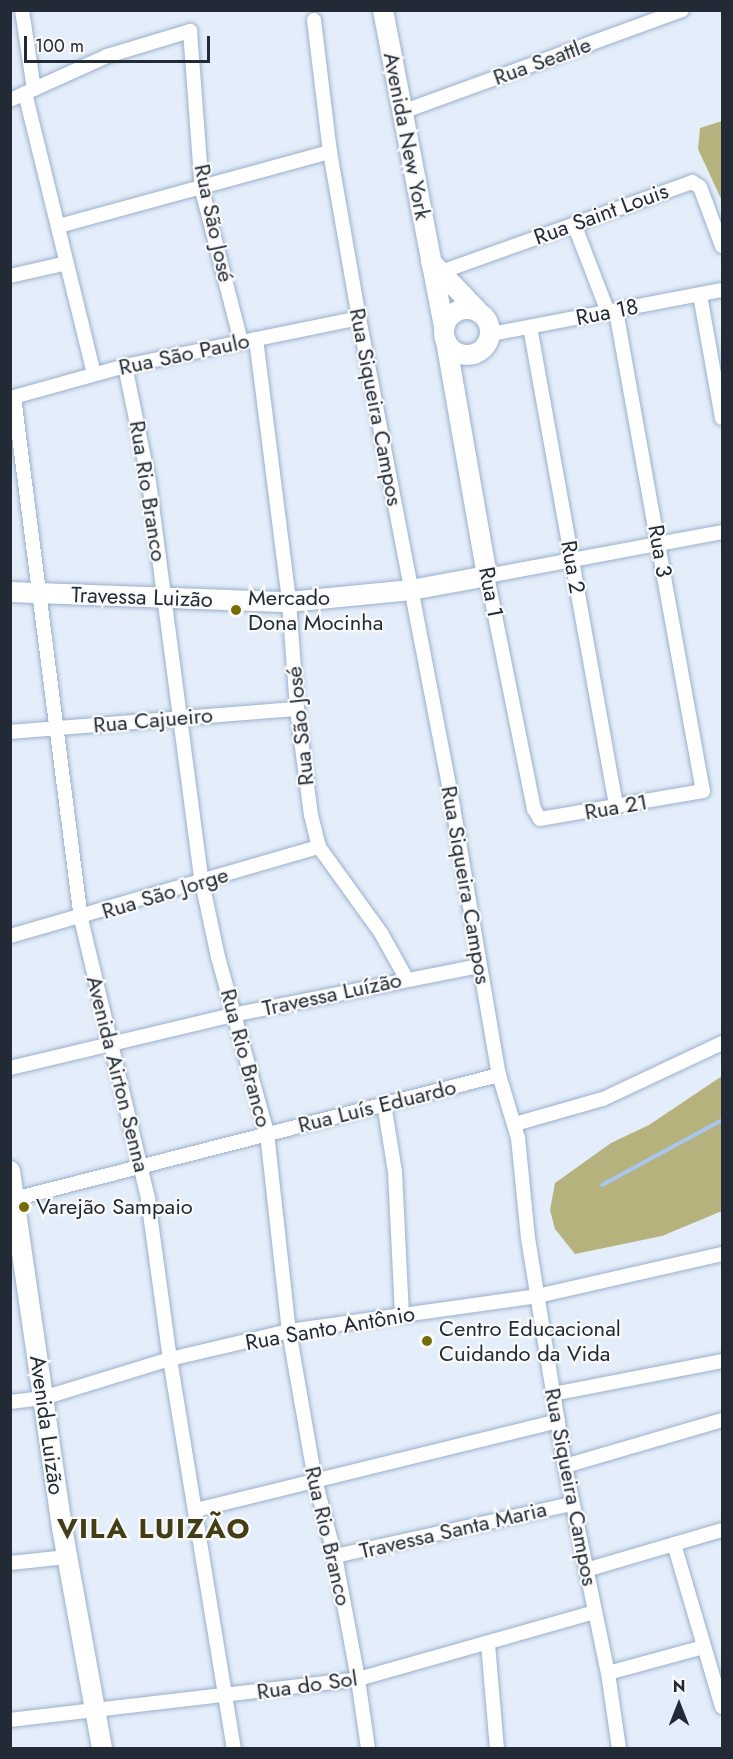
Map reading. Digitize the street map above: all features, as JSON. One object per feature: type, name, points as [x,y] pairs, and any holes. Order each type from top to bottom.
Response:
[{"type":"street","points":[[21,10],[30,91],[67,263],[94,374]]},
{"type":"street","name":"Avenida New York","points":[[383,10],[402,112],[436,267],[445,335]]},
{"type":"street","name":"Rua Seattle","points":[[402,112],[682,10]]},
{"type":"street","name":"Rua Siqueira Campos","points":[[314,20],[330,152],[359,318],[499,1075],[515,1124],[537,1296],[571,1504],[608,1672],[619,1749]]},
{"type":"street","name":"Rua São José","points":[[30,91],[107,56],[190,31],[202,190],[241,342]]},
{"type":"street","points":[[10,100],[30,91]]},
{"type":"street","points":[[59,226],[202,190],[330,152]]},
{"type":"street","name":"Rua Saint Louis","points":[[436,267],[574,224],[697,182],[723,246]]},
{"type":"street","name":"Rua 3","points":[[574,224],[612,311],[703,791]]},
{"type":"street","points":[[10,276],[67,263]]},
{"type":"street","points":[[436,267],[488,320],[491,334],[486,347],[455,360],[451,374]]},
{"type":"street","name":"Rua 18","points":[[491,334],[723,290]]},
{"type":"street","points":[[700,295],[723,418]]},
{"type":"street","points":[[467,355],[454,351],[445,335],[456,311],[477,310]]},
{"type":"street","name":"Rua São Paulo","points":[[12,398],[125,366],[359,318]]},
{"type":"street","name":"Rua 2","points":[[530,327],[616,807]]},
{"type":"street","name":"Rua 1","points":[[445,335],[487,576],[534,808]]},
{"type":"street","name":"Rua São José","points":[[256,339],[289,602],[306,790],[318,847],[381,933],[406,978]]},
{"type":"street","name":"Rua Rio Branco","points":[[125,366],[149,482],[202,882],[218,957],[237,1014],[267,1133],[289,1332],[315,1480],[335,1556],[358,1679],[368,1749]]},
{"type":"street","name":"Avenida Airton Senna","points":[[12,398],[60,729],[81,919],[110,1047],[141,1167],[234,1749]]},
{"type":"street","points":[[487,576],[723,532]]},
{"type":"street","name":"Travessa Luizão","points":[[10,592],[289,602],[411,590],[487,576]]},
{"type":"street","name":"Rua Cajueiro","points":[[10,732],[297,709]]},
{"type":"street","name":"Rua 21","points":[[534,808],[540,819],[548,820],[703,791]]},
{"type":"street","name":"Rua São Jorge","points":[[10,936],[81,919],[318,847]]},
{"type":"street","name":"Travessa Luízão","points":[[10,1068],[110,1047],[237,1014],[406,978],[479,966]]},
{"type":"street","points":[[515,1124],[603,1099],[723,1043]]},
{"type":"street","name":"Rua Luís Eduardo","points":[[13,1199],[499,1075]]},
{"type":"street","points":[[384,1104],[395,1172],[402,1315]]},
{"type":"street","name":"Avenida Luizão","points":[[10,1171],[67,1557],[102,1749]]},
{"type":"street","name":"Rua Santo Antônio","points":[[10,1402],[42,1398],[170,1359],[289,1332],[537,1296],[723,1254]]},
{"type":"street","points":[[553,1394],[723,1361]]},
{"type":"street","points":[[565,1466],[723,1420]]},
{"type":"street","points":[[196,1510],[558,1421]]},
{"type":"street","name":"Travessa Santa Maria","points":[[335,1556],[571,1504]]},
{"type":"street","points":[[586,1570],[723,1530]]},
{"type":"street","points":[[674,1544],[723,1707]]},
{"type":"street","points":[[10,1563],[67,1557]]},
{"type":"street","name":"Rua do Sol","points":[[10,1720],[358,1679],[595,1612]]},
{"type":"street","points":[[488,1644],[497,1749]]},
{"type":"street","points":[[608,1672],[704,1647]]},
{"type":"shaded area","points":[[722,121],[722,201],[698,149],[700,128]]},
{"type":"shaded area","points":[[722,1076],[722,1211],[662,1236],[575,1254],[555,1229],[550,1210],[555,1183],[611,1143],[649,1125]]},
{"type":"waterway","points":[[602,1185],[722,1120]]},
{"type":"place","name":"Mercado Dona Mocinha","points":[[236,610]]},
{"type":"place","name":"Varejão Sampaio","points":[[24,1207]]},
{"type":"place","name":"Centro Educacional Cuidando da Vida","points":[[427,1341]]},
{"type":"district","name":"VILA LUIZÃO","points":[[154,1529]]}]
